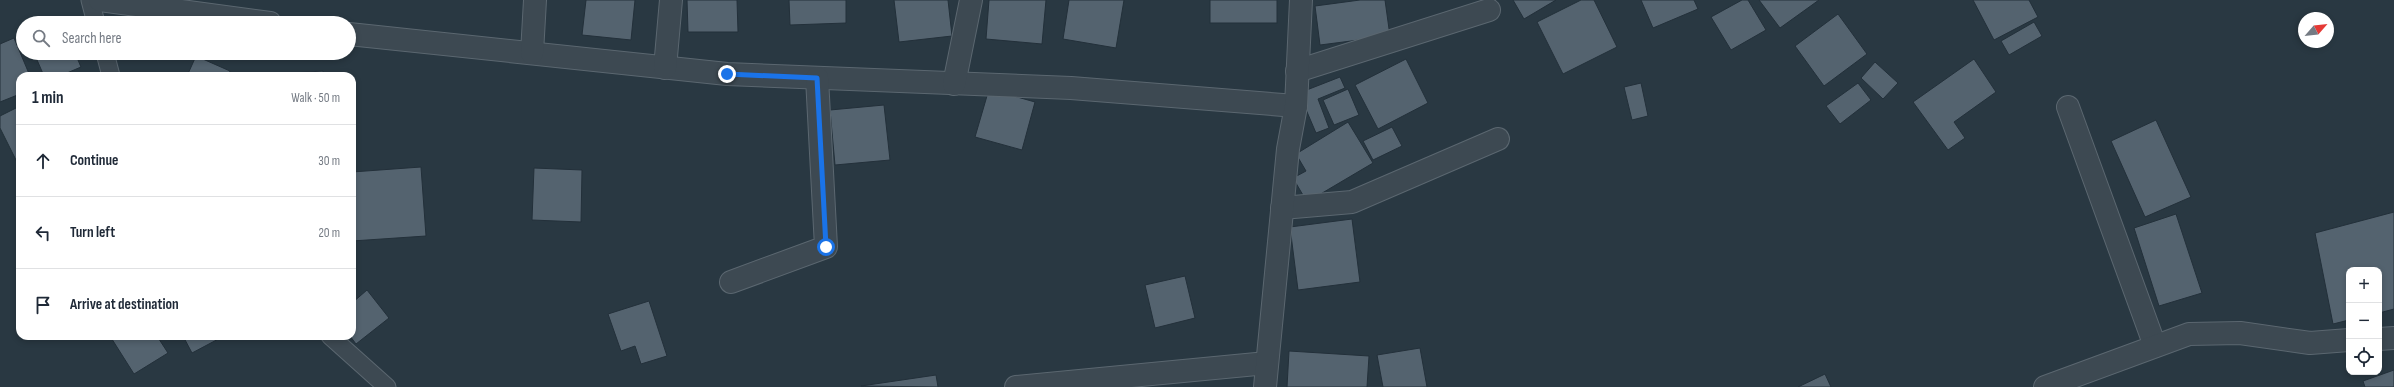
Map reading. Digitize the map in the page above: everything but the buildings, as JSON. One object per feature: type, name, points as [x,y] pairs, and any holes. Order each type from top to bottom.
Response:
[{"type":"street","points":[[100,0],[218,16]]},
{"type":"street","points":[[532,54],[535,0]]},
{"type":"street","points":[[665,68],[671,0]]},
{"type":"street","points":[[954,84],[971,0]]},
{"type":"street","points":[[1265,387],[1288,149],[1296,106],[1301,0]]},
{"type":"street","points":[[1297,71],[1489,10]]},
{"type":"street","points":[[356,35],[727,74],[1071,88],[1296,106]]},
{"type":"street","points":[[731,282],[826,247],[817,78]]},
{"type":"street","points":[[2068,107],[2155,346]]},
{"type":"street","points":[[1282,208],[1352,202],[1498,139]]},
{"type":"street","points":[[2045,387],[2189,334],[2240,332],[2310,343],[2346,340]]},
{"type":"street","points":[[2382,338],[2394,338]]},
{"type":"street","points":[[1016,387],[1267,363]]},
{"type":"lane","points":[[90,0],[94,16]]},
{"type":"lane","points":[[107,60],[110,72]]},
{"type":"lane","points":[[334,340],[387,387]]},
{"type":"route","points":[[727,74],[817,78],[826,247]]}]
